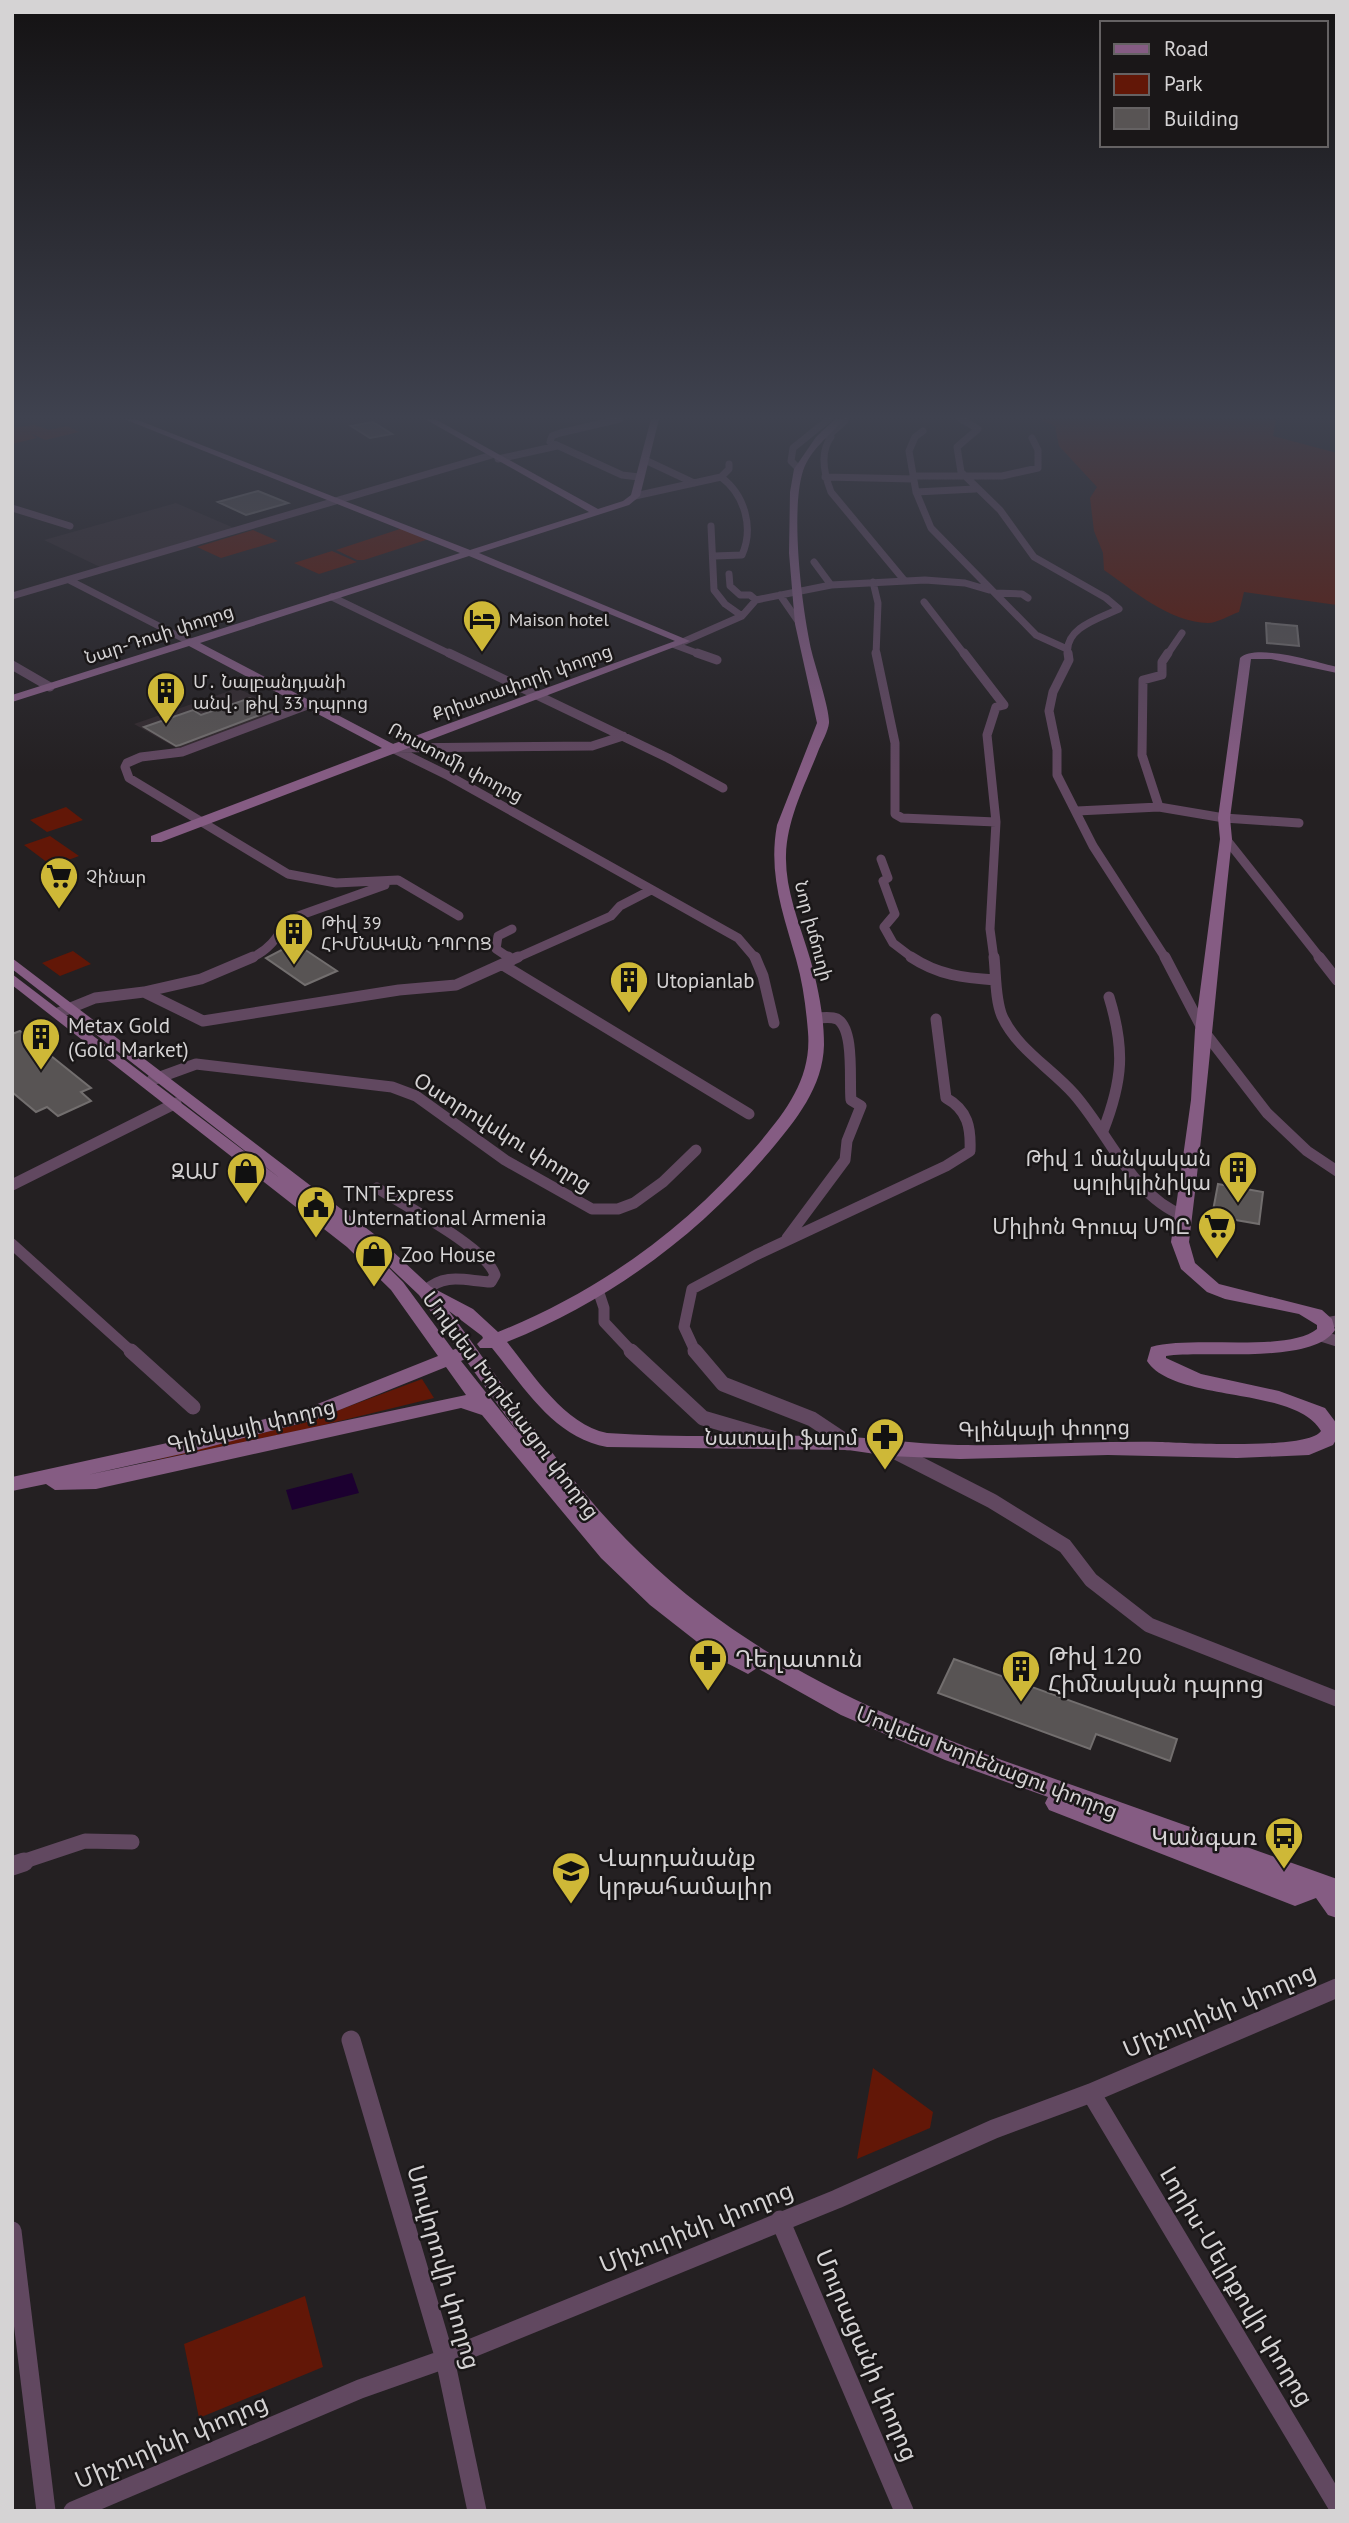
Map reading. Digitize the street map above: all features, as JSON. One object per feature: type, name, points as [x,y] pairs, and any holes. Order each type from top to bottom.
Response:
[{"type":"main road","points":[[430,537],[680,643]]},
{"type":"main road","name":"Նար-Դոսի փողոց","points":[[12,699],[520,537]]},
{"type":"main road","name":"Նոր խճուղի","points":[[13,1484],[190,1446],[310,1414],[550,1317],[598,1290],[676,1236],[738,1181],[785,1124],[799,1102],[812,1071],[815,1018],[810,981],[784,904],[779,872],[783,825],[824,723],[800,624],[795,537]]},
{"type":"main road","name":"Ռոստոմի փողոց","points":[[190,642],[392,748]]},
{"type":"main road","name":"Քրիստափորի փողոց","points":[[156,839],[392,748],[680,643]]},
{"type":"main road","points":[[1330,1330],[1316,1314],[1303,1309],[1225,1293],[1203,1282],[1187,1265],[1180,1242],[1199,1100],[1203,1030],[1226,839],[1224,818],[1247,658],[1271,656],[1337,670]]},
{"type":"main road","name":"Մովսես Խորենացու փողոց","points":[[12,962],[64,1010],[368,1237],[425,1291],[564,1479],[633,1559],[679,1600],[743,1649],[849,1709],[953,1753],[1329,1888]]},
{"type":"main road","name":"Մովսես Խորենացու փողոց","points":[[12,978],[64,1010]]},
{"type":"main road","name":"Մովսես Խորենացու փողոց","points":[[155,1079],[176,1103],[354,1243],[397,1286],[475,1394],[608,1552],[657,1599],[727,1653],[841,1718],[1295,1895],[1329,1888]]},
{"type":"main road","name":"Գլինկայի փողոց","points":[[425,1291],[456,1305],[486,1331],[530,1386],[565,1418],[597,1438],[628,1441],[848,1443],[960,1452],[1309,1448],[1326,1440],[1331,1430],[1321,1414],[1288,1401],[1177,1375],[1156,1361],[1158,1351],[1174,1347],[1245,1349],[1295,1343],[1330,1330]]},
{"type":"main road","points":[[475,1394],[530,1386]]},
{"type":"main road","name":"Գլինկայի փողոց","points":[[13,1484],[96,1482],[461,1401],[475,1403],[493,1416]]},
{"type":"main road","points":[[1329,1888],[1337,1907]]},
{"type":"street","points":[[12,596],[218,537]]},
{"type":"street","points":[[712,537],[714,590],[725,604],[742,616]]},
{"type":"street","points":[[746,537],[747,544],[739,565],[730,572],[730,586],[740,595],[750,595],[756,600],[831,585],[904,580],[965,583],[992,591],[1022,594],[1030,597],[1028,598]]},
{"type":"street","points":[[866,537],[904,580]]},
{"type":"street","points":[[940,537],[1040,639],[1067,649]]},
{"type":"street","points":[[1020,537],[1036,559],[1119,608],[1114,613],[1078,628],[1067,649],[1069,660],[1053,692],[1049,711],[1057,750],[1057,775],[1093,846],[1169,964],[1203,1030],[1268,1113],[1307,1151],[1337,1171]]},
{"type":"street","points":[[714,556],[742,555]]},
{"type":"street","points":[[814,562],[831,585]]},
{"type":"street","name":"Ռոստոմի փողոց","points":[[69,580],[190,642]]},
{"type":"street","points":[[873,582],[878,603],[876,653],[895,743],[895,814],[902,818],[996,822]]},
{"type":"street","points":[[780,595],[800,624]]},
{"type":"street","points":[[332,597],[623,736],[723,788]]},
{"type":"street","name":"Քրիստափորի փողոց","points":[[680,643],[742,616],[756,600]]},
{"type":"street","points":[[924,602],[1004,705],[996,707],[987,734],[996,822],[990,899],[995,980],[1001,1013],[1012,1033],[1074,1094],[1145,1191],[1168,1210],[1184,1216]]},
{"type":"street","points":[[1159,807],[1142,755],[1143,680],[1162,674],[1162,662],[1182,633]]},
{"type":"street","points":[[680,643],[717,660]]},
{"type":"street","points":[[12,665],[50,687]]},
{"type":"street","points":[[310,704],[182,752],[132,760],[125,767],[129,778],[288,874],[335,883],[398,880],[459,916]]},
{"type":"street","points":[[392,748],[592,746],[623,736]]},
{"type":"street","name":"Ռոստոմի փողոց","points":[[392,748],[449,776],[738,938],[752,949],[759,960],[774,1023]]},
{"type":"street","points":[[1077,811],[1159,807],[1224,818],[1299,823]]},
{"type":"street","points":[[1226,839],[1337,980]]},
{"type":"street","points":[[881,859],[888,878],[883,881],[895,914],[884,927],[887,938],[929,970],[944,976],[995,980]]},
{"type":"street","points":[[64,1010],[111,994],[144,992],[201,979],[262,953],[279,936],[287,920],[398,880]]},
{"type":"street","points":[[144,992],[197,1019],[212,1021],[399,990],[456,985],[611,916],[620,906],[651,890]]},
{"type":"street","points":[[512,929],[498,936],[496,948],[507,963],[749,1114]]},
{"type":"street","points":[[1103,1131],[1118,1096],[1122,1053],[1119,1030],[1109,997]]},
{"type":"street","points":[[785,1241],[845,1160],[847,1141],[861,1106],[851,1100],[849,1093],[851,1052],[842,1022],[837,1019],[815,1018]]},
{"type":"street","points":[[848,1443],[812,1419],[723,1384],[698,1356],[684,1327],[692,1289],[785,1241],[946,1166],[970,1151],[971,1126],[960,1104],[946,1098],[936,1019]]},
{"type":"street","name":"Օստրովսկու փողոց","points":[[155,1079],[196,1064],[391,1087],[416,1096],[505,1160],[592,1209],[627,1207],[676,1171],[696,1150]]},
{"type":"street","points":[[12,1185],[176,1103]]},
{"type":"street","points":[[377,1188],[459,1242],[494,1270],[495,1277],[491,1282],[451,1277],[439,1279],[425,1291]]},
{"type":"street","points":[[12,1244],[193,1407]]},
{"type":"street","points":[[598,1290],[604,1308],[604,1322],[617,1338],[703,1418],[785,1442]]},
{"type":"street","points":[[889,1448],[992,1501],[1065,1546],[1091,1580],[1149,1625],[1337,1699]]},
{"type":"street","points":[[12,1866],[73,1842],[107,1837],[132,1842]]},
{"type":"street","name":"Միչուրինի փողոց","points":[[73,2511],[360,2389],[445,2359],[837,2199],[994,2129],[1091,2093],[1337,1988]]},
{"type":"street","name":"Սուվորովի փողոց","points":[[351,2040],[445,2359],[477,2511]]},
{"type":"street","name":"Լորիս-Մելիքովի փողոց","points":[[1091,2093],[1337,2505]]},
{"type":"street","name":"Մուրացանի փողոց","points":[[780,2220],[904,2511]]},
{"type":"street","points":[[12,2231],[46,2511]]},
{"type":"shaded area","points":[[56,537],[204,537],[100,567],[44,540]]},
{"type":"shaded area","points":[[238,688],[283,712],[178,749],[134,724]]},
{"type":"shaded area","points":[[352,1473],[359,1493],[292,1510],[286,1490]]},
{"type":"green space","points":[[231,537],[268,537],[278,541],[221,558],[197,547]]},
{"type":"green space","points":[[376,537],[429,539],[364,560],[357,560],[336,550]]},
{"type":"green space","points":[[1096,537],[1337,537],[1337,605],[1244,592],[1239,612],[1208,623],[1194,621],[1153,604],[1104,570],[1103,553]]},
{"type":"green space","points":[[332,551],[357,562],[319,574],[294,563]]},
{"type":"green space","points":[[66,807],[83,820],[47,832],[30,820]]},
{"type":"green space","points":[[50,836],[79,856],[52,866],[24,845]]},
{"type":"green space","points":[[73,951],[91,964],[60,976],[42,963]]},
{"type":"green space","points":[[422,1379],[434,1398],[307,1429],[146,1462],[307,1422]]},
{"type":"green space","points":[[873,2068],[933,2112],[930,2128],[857,2159]]},
{"type":"green space","points":[[305,2296],[323,2367],[199,2418],[184,2344]]},
{"type":"building","points":[[1266,623],[1297,626],[1299,646],[1267,643]]},
{"type":"building","name":"Մ․ Նալբանդյանի անվ․ թիվ 33 դպրոց","points":[[250,698],[273,710],[180,745],[176,746],[144,727],[193,710],[201,715]]},
{"type":"building","name":"Թիվ 39 ՀԻՄՆԱԿԱՆ ԴՊՐՈՑ","points":[[295,943],[337,971],[305,985],[266,958]]},
{"type":"building","name":"Metax Gold (Gold Market)","points":[[20,1031],[91,1088],[81,1092],[91,1101],[58,1116],[47,1107],[36,1112],[12,1092],[12,1034]]},
{"type":"building","name":"Թիվ 1 մանկական պոլիկլինիկա","points":[[1218,1184],[1263,1192],[1259,1224],[1212,1216]]},
{"type":"building","name":"Թիվ 120 Հիմնական դպրոց","points":[[954,1659],[1177,1739],[1170,1761],[1096,1734],[1090,1749],[938,1693]]},
{"type":"place","name":"Maison hotel","points":[[482,653]]},
{"type":"place","name":"Մ․ Նալբանդյանի անվ․ թիվ 33 դպրոց","points":[[166,725]]},
{"type":"place","name":"Չինար","points":[[59,910]]},
{"type":"place","name":"Թիվ 39 ՀԻՄՆԱԿԱՆ ԴՊՐՈՑ","points":[[294,966]]},
{"type":"place","name":"Utopianlab","points":[[629,1014]]},
{"type":"place","name":"Metax Gold (Gold Market)","points":[[41,1071]]},
{"type":"place","name":"Թիվ 1 մանկական պոլիկլինիկա","points":[[1238,1204]]},
{"type":"place","name":"ԶԱՄ","points":[[246,1205]]},
{"type":"place","name":"TNT Express Unternational Armenia","points":[[316,1239]]},
{"type":"place","name":"Միլիոն Գրուպ ՍՊԸ","points":[[1217,1260]]},
{"type":"place","name":"Zoo House","points":[[374,1288]]},
{"type":"place","name":"Նատալի ֆարմ","points":[[885,1471]]},
{"type":"place","name":"Դեղատուն","points":[[708,1692]]},
{"type":"place","name":"Թիվ 120 Հիմնական դպրոց","points":[[1021,1703]]},
{"type":"place","name":"Կանգառ","points":[[1284,1870]]},
{"type":"place","name":"Վարդանանք կրթահամալիր","points":[[571,1905]]}]
